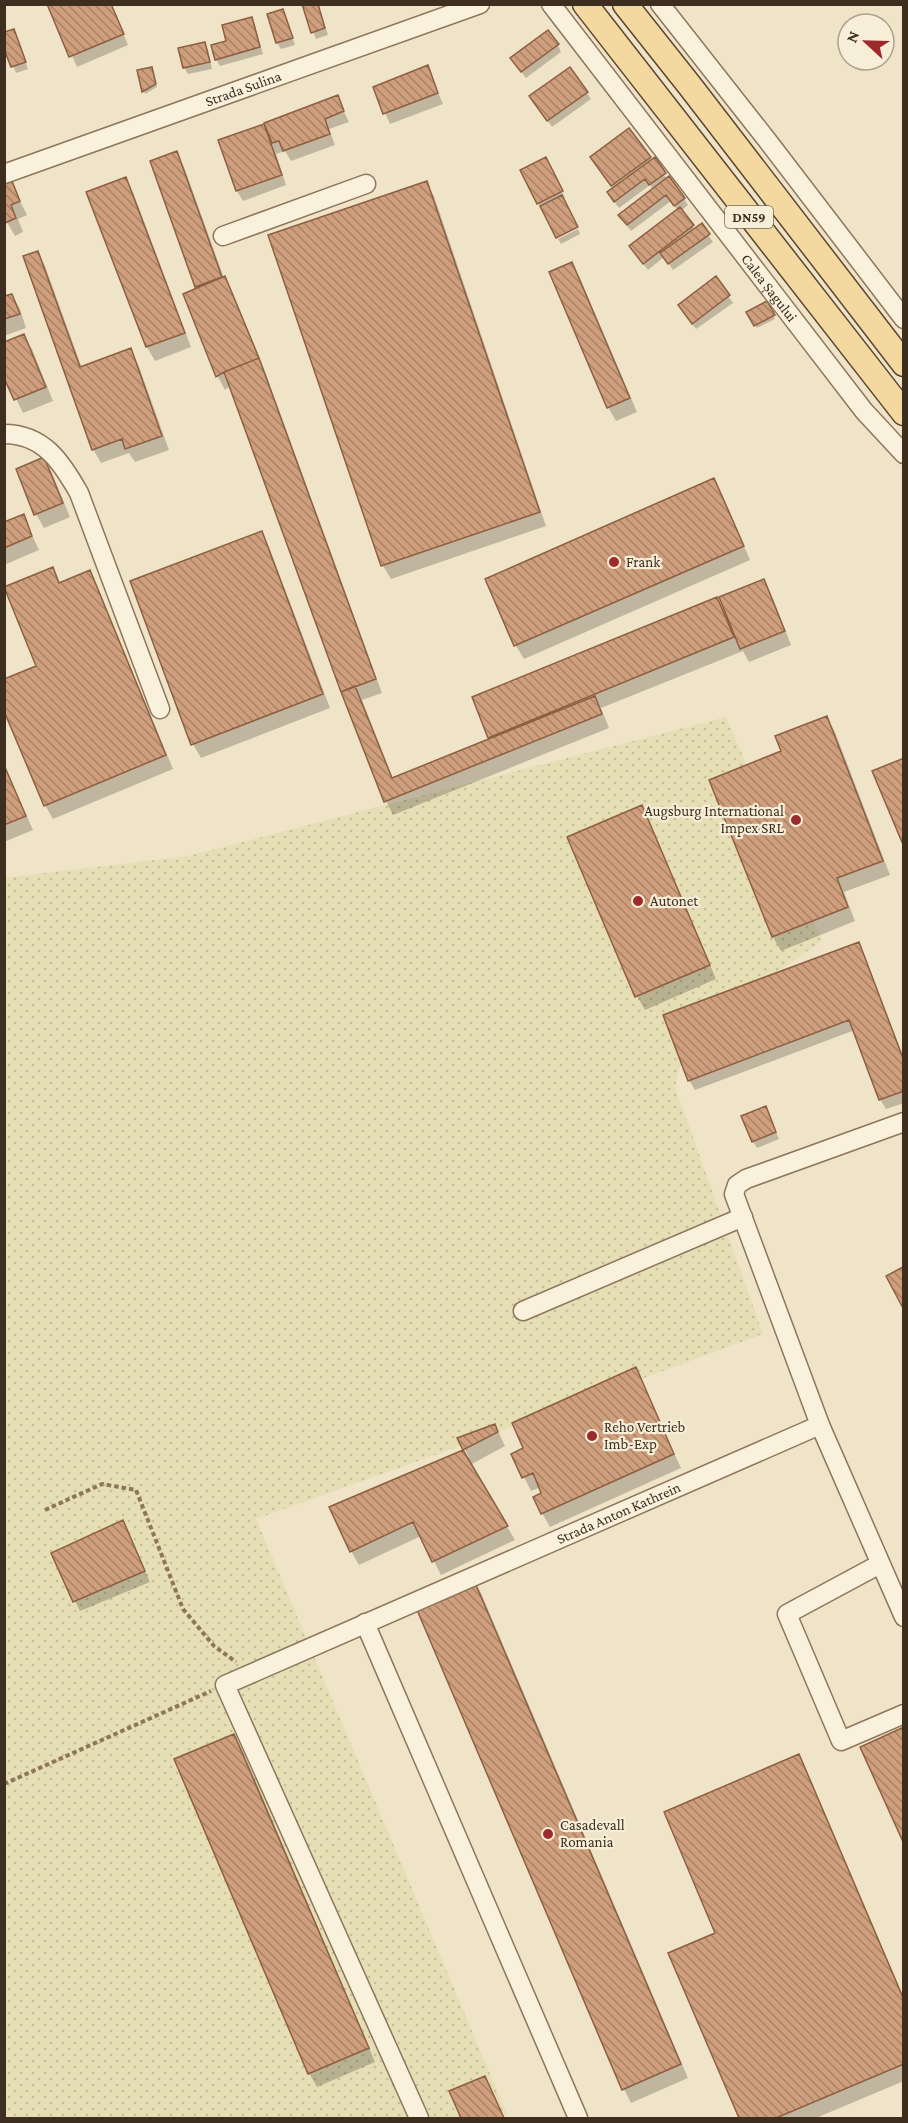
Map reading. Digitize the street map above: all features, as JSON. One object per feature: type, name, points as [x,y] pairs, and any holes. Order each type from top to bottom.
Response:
[{"type":"main road","name":"DN59","points":[[625,4],[903,364]]},
{"type":"main road","name":"Calea Șagului","points":[[590,12],[903,413]]},
{"type":"street","name":"Strada Sulina","points":[[4,174],[480,4]]},
{"type":"street","name":"Calea Șagului","points":[[551,4],[864,411],[903,454]]},
{"type":"street","points":[[660,4],[903,319]]},
{"type":"street","points":[[223,236],[366,184]]},
{"type":"street","points":[[4,434],[16,434],[37,442],[52,452],[79,493],[160,710]]},
{"type":"street","points":[[903,1122],[746,1179],[737,1185],[734,1194],[820,1425],[903,1617]]},
{"type":"street","points":[[523,1311],[743,1217]]},
{"type":"street","name":"Strada Anton Kathrein","points":[[225,1685],[820,1425]]},
{"type":"street","points":[[880,1564],[787,1614],[841,1741],[903,1714]]},
{"type":"street","points":[[365,1623],[578,2118]]},
{"type":"street","points":[[225,1685],[419,2118]]},
{"type":"path","points":[[45,1510],[102,1484],[136,1490],[183,1609],[214,1646],[252,1673]]},
{"type":"path","points":[[4,1784],[225,1685]]},
{"type":"shaded area","points":[[726,717],[822,941],[688,1034],[675,1087],[763,1334],[498,1432],[463,1450],[460,1446],[256,1519],[507,2114],[501,2118],[5,2118],[4,878],[188,856]]},
{"type":"building","points":[[47,4],[111,4],[124,34],[69,57]]},
{"type":"building","points":[[302,4],[318,4],[325,28],[311,33]]},
{"type":"building","points":[[283,9],[293,38],[276,43],[267,14]]},
{"type":"building","points":[[252,17],[260,47],[215,60],[211,45],[226,41],[222,25]]},
{"type":"building","points":[[14,29],[26,62],[11,67],[4,49],[4,32]]},
{"type":"building","points":[[548,30],[559,44],[521,72],[510,58]]},
{"type":"building","points":[[205,42],[210,62],[183,68],[178,48]]},
{"type":"building","points":[[428,65],[438,93],[383,114],[373,87]]},
{"type":"building","points":[[152,67],[156,84],[142,92],[137,70]]},
{"type":"building","points":[[570,67],[588,92],[547,121],[529,96]]},
{"type":"building","points":[[338,95],[344,111],[325,119],[330,134],[283,151],[279,141],[272,143],[264,123]]},
{"type":"building","points":[[264,124],[282,175],[236,191],[218,140]]},
{"type":"building","points":[[629,128],[651,157],[611,186],[590,157]]},
{"type":"building","points":[[177,151],[222,277],[195,287],[150,161]]},
{"type":"building","points":[[546,157],[563,191],[537,204],[520,170]]},
{"type":"building","points":[[655,157],[666,173],[649,185],[645,179],[614,202],[607,192]]},
{"type":"building","points":[[669,176],[685,198],[674,206],[666,195],[627,225],[618,215]]},
{"type":"building","points":[[126,177],[185,333],[146,347],[86,192]]},
{"type":"building","points":[[12,181],[20,201],[11,205],[16,218],[5,223],[4,184]]},
{"type":"building","points":[[427,181],[540,512],[381,566],[268,235]]},
{"type":"building","points":[[562,195],[578,227],[556,238],[540,206]]},
{"type":"building","points":[[680,207],[694,225],[643,264],[629,246]]},
{"type":"building","points":[[702,223],[710,234],[668,264],[660,253]]},
{"type":"building","points":[[38,251],[80,367],[131,348],[162,436],[125,449],[122,439],[92,450],[23,256]]},
{"type":"building","points":[[572,262],[630,398],[607,408],[549,272]]},
{"type":"building","points":[[225,276],[259,358],[216,377],[183,294]]},
{"type":"building","points":[[716,276],[730,295],[692,324],[678,305]]},
{"type":"building","points":[[12,294],[20,314],[4,319],[4,296]]},
{"type":"building","points":[[767,301],[775,315],[754,326],[746,312]]},
{"type":"building","points":[[24,334],[46,387],[14,400],[4,378],[4,342]]},
{"type":"building","points":[[259,358],[376,679],[341,692],[224,372]]},
{"type":"building","points":[[44,457],[63,503],[34,515],[16,469]]},
{"type":"building","name":"Frank","points":[[714,478],[744,546],[514,646],[485,579]]},
{"type":"building","points":[[24,514],[32,536],[4,548],[4,522]]},
{"type":"building","points":[[262,531],[323,694],[191,745],[130,581]]},
{"type":"building","points":[[53,567],[59,583],[90,570],[166,755],[44,806],[4,711],[4,679],[36,666],[4,587]]},
{"type":"building","points":[[764,579],[785,631],[740,649],[719,597]]},
{"type":"building","points":[[717,597],[734,637],[488,738],[472,697]]},
{"type":"building","points":[[355,686],[392,778],[595,696],[602,714],[384,802],[341,692]]},
{"type":"building","name":"Augsburg International Impex SRL","points":[[827,716],[883,861],[837,878],[848,907],[772,937],[709,780],[781,751],[775,736]]},
{"type":"building","points":[[904,758],[904,847],[872,771]]},
{"type":"building","points":[[4,765],[26,816],[4,825]]},
{"type":"building","name":"Autonet","points":[[642,805],[710,965],[635,997],[567,837]]},
{"type":"building","points":[[859,942],[904,1061],[904,1091],[879,1100],[849,1020],[688,1081],[663,1015]]},
{"type":"building","points":[[766,1106],[776,1132],[752,1142],[741,1116]]},
{"type":"building","points":[[904,1268],[904,1310],[886,1276]]},
{"type":"building","name":"Reho Vertrieb Imb-Exp","points":[[636,1367],[674,1454],[541,1514],[533,1497],[541,1493],[533,1473],[522,1478],[511,1454],[523,1448],[512,1423]]},
{"type":"building","points":[[495,1424],[498,1432],[463,1450],[457,1438]]},
{"type":"building","points":[[463,1450],[508,1526],[432,1562],[413,1522],[350,1552],[329,1507]]},
{"type":"building","points":[[123,1520],[145,1571],[73,1602],[51,1553]]},
{"type":"building","name":"Casadevall Romania","points":[[473,1578],[681,2064],[622,2090],[414,1603]]},
{"type":"building","points":[[904,1727],[904,1844],[860,1747]]},
{"type":"building","points":[[234,1734],[369,2048],[308,2074],[174,1759]]},
{"type":"building","points":[[799,1754],[904,2000],[904,2064],[776,2118],[739,2118],[668,1953],[715,1933],[664,1812]]},
{"type":"building","points":[[485,2076],[504,2118],[461,2118],[449,2091]]},
{"type":"place","name":"Frank","points":[[614,562]]},
{"type":"place","name":"Augsburg International Impex SRL","points":[[796,820]]},
{"type":"place","name":"Autonet","points":[[638,901]]},
{"type":"place","name":"Reho Vertrieb Imb-Exp","points":[[592,1436]]},
{"type":"place","name":"Casadevall Romania","points":[[548,1834]]}]
